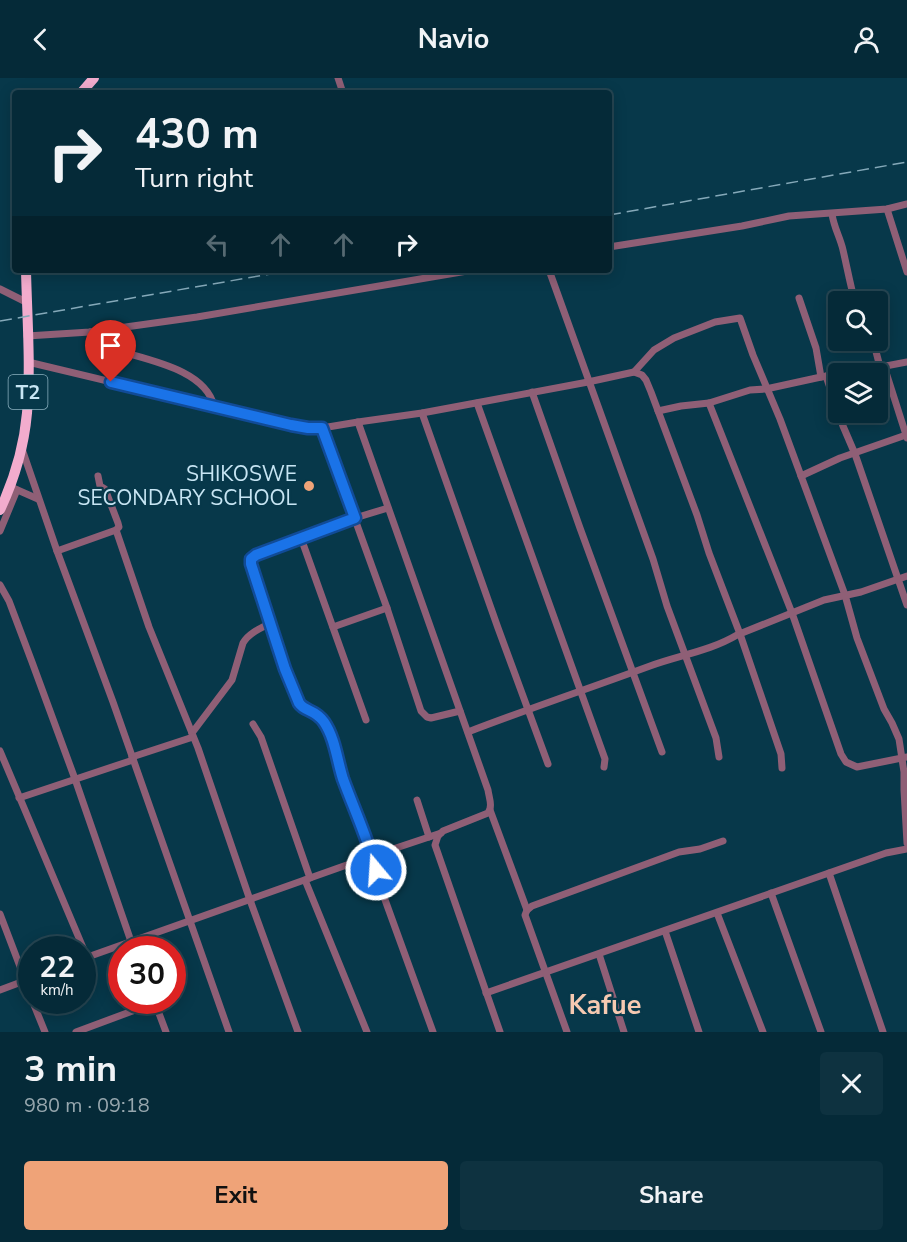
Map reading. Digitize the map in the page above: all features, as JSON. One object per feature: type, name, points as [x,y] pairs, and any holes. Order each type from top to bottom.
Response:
[{"type":"highway","points":[[84,90],[94,78]]},
{"type":"highway","name":"T2","points":[[0,510],[14,488],[27,415],[27,336],[22,300],[26,273]]},
{"type":"street","points":[[612,247],[742,226],[789,216],[887,209],[907,204]]},
{"type":"street","points":[[887,209],[907,272]]},
{"type":"street","points":[[832,214],[852,291]]},
{"type":"street","points":[[27,336],[90,332],[197,317],[455,273]]},
{"type":"street","points":[[550,273],[716,738],[719,757]]},
{"type":"street","points":[[0,283],[22,300]]},
{"type":"street","points":[[0,289],[22,300]]},
{"type":"street","points":[[799,298],[824,376],[855,453],[907,605]]},
{"type":"street","points":[[634,372],[654,350],[674,338],[715,322],[740,318],[845,595],[884,710],[896,732],[905,757],[904,805],[907,843]]},
{"type":"street","points":[[90,332],[116,350],[192,377],[208,392],[214,406]]},
{"type":"street","points":[[28,362],[300,427],[322,428],[422,413],[634,372],[642,375],[658,411],[740,634],[781,754],[782,768]]},
{"type":"street","points":[[888,366],[907,362]]},
{"type":"street","points":[[658,411],[709,403],[750,390],[766,389],[828,375]]},
{"type":"street","points":[[801,476],[821,465],[906,436],[888,384]]},
{"type":"street","points":[[532,392],[662,752]]},
{"type":"street","points":[[477,403],[605,759],[604,767]]},
{"type":"street","points":[[709,403],[792,613],[843,760],[857,767],[905,757]]},
{"type":"street","points":[[422,413],[548,764]]},
{"type":"street","points":[[358,422],[482,771],[491,804],[490,810],[527,910]]},
{"type":"street","points":[[322,428],[387,608],[421,711],[431,718],[460,711]]},
{"type":"street","points":[[21,447],[229,1032]]},
{"type":"street","points":[[57,551],[119,527],[105,489],[100,486],[98,476]]},
{"type":"street","points":[[0,531],[14,488],[38,500]]},
{"type":"street","points":[[388,508],[256,555],[251,559],[251,564],[285,669],[299,703],[301,707],[317,714],[330,735],[384,897],[433,1032]]},
{"type":"street","points":[[116,530],[149,627],[192,735],[298,1032]]},
{"type":"street","points":[[301,538],[366,720]]},
{"type":"street","points":[[468,732],[633,672],[712,647],[824,600],[861,592],[907,576]]},
{"type":"street","points":[[0,585],[9,601],[75,779],[129,936]]},
{"type":"street","points":[[333,627],[387,608]]},
{"type":"street","points":[[19,798],[192,735],[232,680],[246,638],[271,622]]},
{"type":"street","points":[[252,724],[261,737],[308,879],[367,1032]]},
{"type":"street","points":[[0,751],[76,936]]},
{"type":"street","points":[[417,800],[429,837]]},
{"type":"street","points":[[146,936],[441,833],[485,815],[490,810]]},
{"type":"street","points":[[441,833],[435,845],[500,1032]]},
{"type":"street","points":[[567,1032],[525,915],[527,910],[531,906],[644,864],[723,841]]},
{"type":"street","points":[[486,993],[886,853],[907,849]]},
{"type":"street","points":[[829,873],[883,1032]]},
{"type":"street","points":[[771,893],[820,1032]]},
{"type":"street","points":[[717,913],[763,1032]]},
{"type":"street","points":[[0,914],[18,956]]},
{"type":"street","points":[[664,931],[699,1032]]},
{"type":"street","points":[[599,954],[624,1032]]},
{"type":"street","points":[[0,990],[18,984]]},
{"type":"street","points":[[38,1014],[45,1032]]},
{"type":"street","points":[[75,1032],[122,1014]]},
{"type":"street","points":[[159,1014],[166,1032]]},
{"type":"railway","points":[[612,214],[907,162]]},
{"type":"railway","points":[[0,321],[276,273]]},
{"type":"place","name":"SHIKOSWE SECONDARY SCHOOL","points":[[309,486]]},
{"type":"district","name":"Kafue","points":[[605,1005]]},
{"type":"route","points":[[111,382],[291,425],[322,428],[355,518],[256,555],[251,559],[251,564],[285,669],[299,703],[304,709],[317,714],[330,735],[342,776],[376,870]]}]
